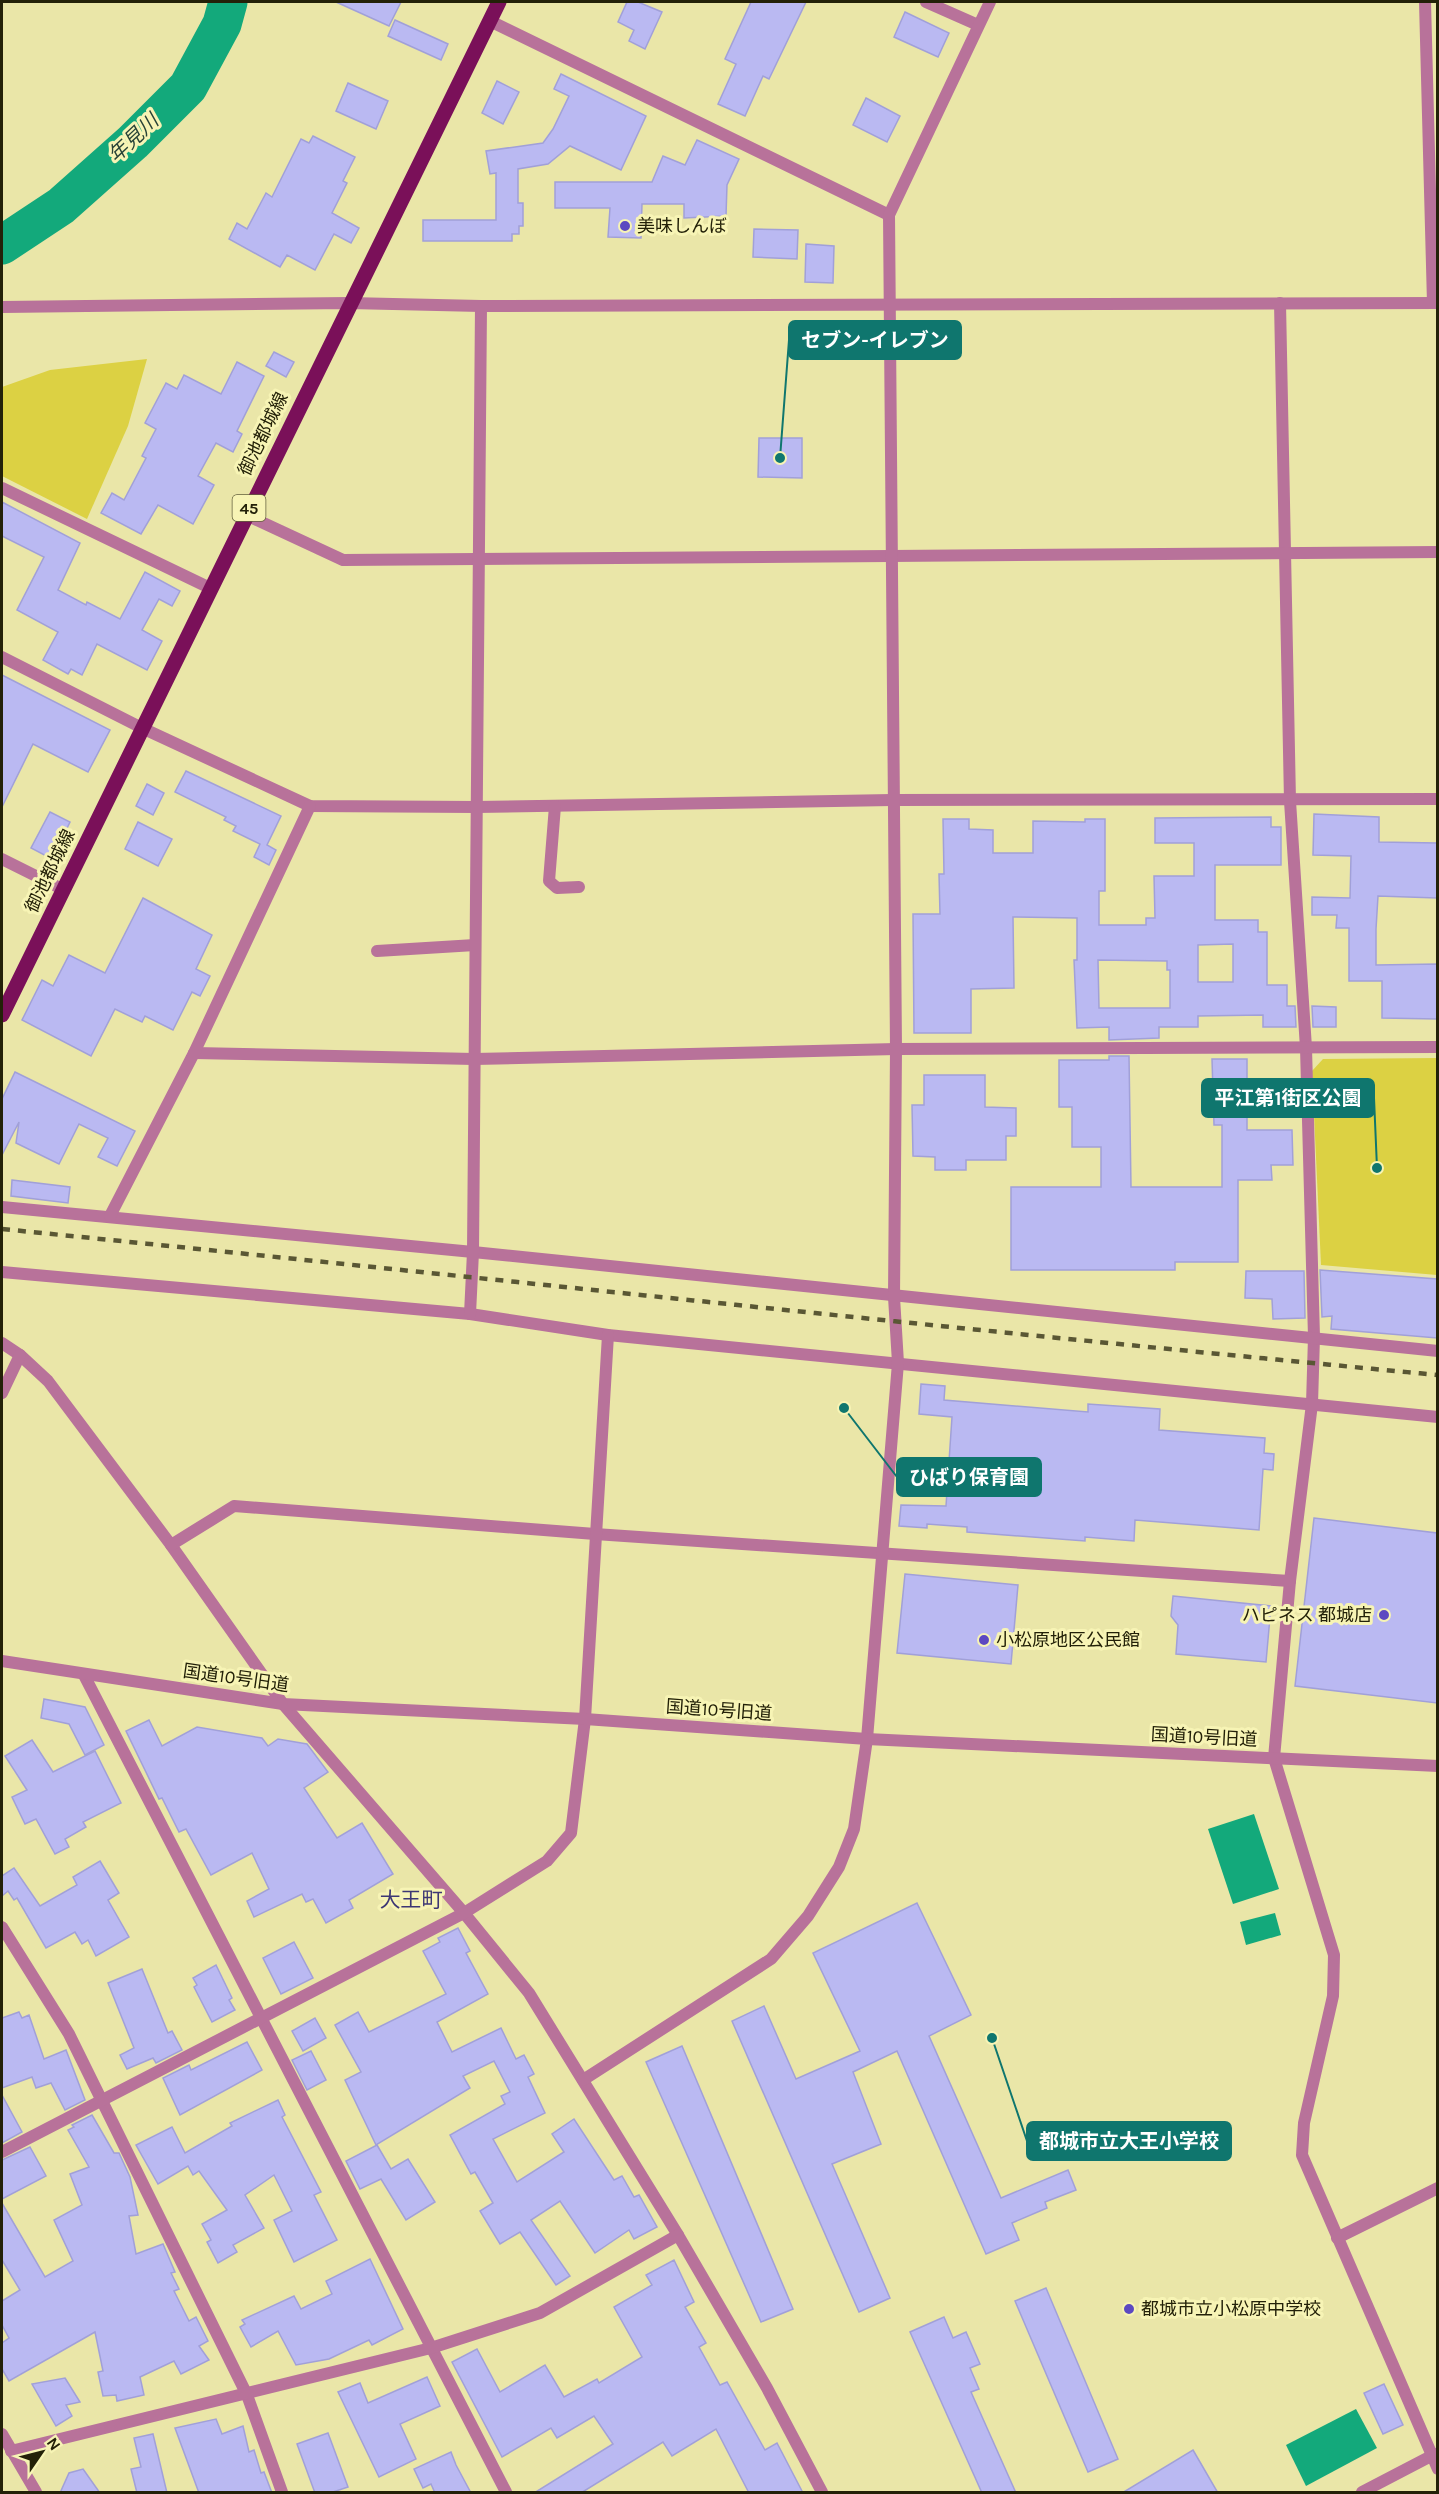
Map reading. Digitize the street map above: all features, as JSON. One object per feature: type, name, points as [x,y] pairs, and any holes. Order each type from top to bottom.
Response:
[{"type":"main road","name":"御池都城線","points":[[2,1014],[349,303],[499,2]]},
{"type":"street","points":[[926,2],[978,25]]},
{"type":"street","points":[[583,2080],[771,1959],[808,1916],[839,1867],[854,1829],[867,1739],[898,1364],[894,1297],[896,1049],[892,800],[889,215],[990,2]]},
{"type":"street","points":[[2,307],[349,303],[481,306],[1435,303],[1425,2]]},
{"type":"street","points":[[490,21],[889,215]]},
{"type":"street","points":[[1280,303],[1287,554],[1290,801],[1306,1048],[1314,1337],[1311,1404],[1290,1581],[1274,1758],[1334,1955],[1333,1996],[1304,2123],[1302,2155],[1434,2454],[1437,2469]]},
{"type":"street","points":[[470,1314],[473,1252],[477,558],[481,306]]},
{"type":"street","points":[[2,488],[210,588]]},
{"type":"street","points":[[246,515],[343,560],[1437,552]]},
{"type":"street","points":[[2,657],[142,728],[310,806],[476,807],[892,800],[1437,799]]},
{"type":"street","points":[[110,1216],[194,1053],[310,806]]},
{"type":"street","points":[[555,806],[549,881],[557,888],[579,887]]},
{"type":"street","points":[[2,859],[62,889]]},
{"type":"street","points":[[377,951],[475,945]]},
{"type":"street","points":[[194,1053],[474,1059],[896,1049],[1437,1047]]},
{"type":"street","points":[[2,1207],[473,1252],[1437,1351]]},
{"type":"street","points":[[2,1272],[470,1314],[608,1335],[1437,1417]]},
{"type":"street","points":[[2,2152],[464,1913],[547,1861],[571,1833],[585,1719],[608,1335]]},
{"type":"street","points":[[2,1342],[48,1381],[171,1545],[283,1704],[464,1913],[529,1993],[678,2235],[767,2388],[822,2493]]},
{"type":"street","points":[[2,1393],[20,1355]]},
{"type":"street","points":[[171,1545],[234,1506],[595,1534],[1290,1581]]},
{"type":"street","name":"国道10号旧道","points":[[2,1661],[283,1704],[585,1719],[867,1739],[1437,1766]]},
{"type":"street","points":[[84,1675],[506,2493]]},
{"type":"street","points":[[2,1927],[69,2034],[247,2395],[282,2493]]},
{"type":"street","points":[[1337,2238],[1437,2188]]},
{"type":"street","points":[[11,2451],[247,2395],[431,2348],[540,2313],[678,2235]]},
{"type":"street","points":[[2,2434],[36,2493]]},
{"type":"street","points":[[1362,2493],[1434,2454]]},
{"type":"shaded area","points":[[147,359],[128,426],[87,519],[2,476],[2,387],[50,370]]},
{"type":"shaded area","points":[[1437,1058],[1437,1275],[1321,1265],[1312,1071],[1323,1059]]},
{"type":"shaded area","points":[[1254,1814],[1279,1889],[1233,1904],[1208,1829]]},
{"type":"shaded area","points":[[1275,1913],[1281,1935],[1246,1945],[1240,1922]]},
{"type":"shaded area","points":[[1356,2409],[1377,2448],[1306,2486],[1286,2445]]},
{"type":"building","points":[[336,2],[401,2],[389,26]]},
{"type":"building","points":[[627,2],[638,2],[662,12],[645,49],[629,41],[634,30],[618,22]]},
{"type":"building","points":[[751,2],[806,2],[769,79],[763,76],[745,116],[718,104],[736,64],[725,59]]},
{"type":"building","points":[[905,12],[949,33],[938,57],[894,37]]},
{"type":"building","points":[[395,20],[448,44],[441,60],[388,36]]},
{"type":"building","points":[[561,74],[646,116],[621,170],[570,146],[548,164],[518,169],[518,203],[523,203],[523,226],[519,226],[519,234],[512,234],[512,241],[423,241],[423,220],[496,220],[496,173],[490,174],[486,151],[543,143],[553,129],[569,96],[554,89]]},
{"type":"building","points":[[497,81],[519,92],[503,124],[482,113]]},
{"type":"building","points":[[348,83],[388,101],[376,129],[336,111]]},
{"type":"building","points":[[866,98],[900,116],[887,142],[853,125]]},
{"type":"building","points":[[313,136],[355,157],[343,181],[347,183],[332,213],[359,228],[351,243],[334,234],[315,270],[287,255],[280,267],[229,239],[237,223],[247,229],[266,193],[272,197],[301,139],[309,143]]},
{"type":"building","points":[[697,140],[739,159],[727,185],[726,216],[684,218],[684,204],[642,204],[641,238],[608,237],[610,208],[555,208],[555,182],[652,182],[663,156],[685,165]]},
{"type":"building","points":[[754,229],[798,230],[797,259],[753,257]]},
{"type":"building","points":[[806,244],[834,246],[833,283],[805,282]]},
{"type":"building","points":[[274,352],[294,362],[286,377],[266,366]]},
{"type":"building","points":[[237,362],[264,376],[237,431],[242,434],[233,452],[216,443],[198,476],[214,485],[193,524],[158,505],[141,534],[101,513],[112,493],[124,500],[146,458],[142,456],[156,429],[145,423],[166,383],[177,389],[184,375],[221,394]]},
{"type":"building","points":[[759,438],[802,438],[802,478],[758,477]]},
{"type":"building","points":[[2,502],[80,543],[58,590],[86,605],[87,602],[120,619],[145,572],[180,591],[172,606],[159,599],[142,630],[162,641],[147,670],[97,644],[82,675],[71,669],[68,674],[43,660],[58,632],[17,610],[44,557],[2,536]]},
{"type":"building","points":[[2,675],[110,730],[88,772],[33,744],[2,807]]},
{"type":"building","points":[[186,771],[281,816],[267,845],[276,850],[269,865],[254,857],[260,844],[233,831],[236,826],[224,820],[226,817],[175,792]]},
{"type":"building","points":[[147,784],[164,793],[153,815],[136,806]]},
{"type":"building","points":[[50,812],[70,822],[52,859],[31,848]]},
{"type":"building","points":[[1314,814],[1379,817],[1379,842],[1437,843],[1437,898],[1378,896],[1376,965],[1437,964],[1437,1019],[1382,1018],[1382,981],[1349,981],[1349,928],[1336,928],[1337,915],[1312,915],[1312,897],[1350,898],[1351,856],[1313,855]]},
{"type":"building","points":[[1271,817],[1271,827],[1281,827],[1281,865],[1215,865],[1215,920],[1258,920],[1258,932],[1267,932],[1267,985],[1287,985],[1287,1006],[1295,1006],[1296,1027],[1263,1027],[1263,1015],[1198,1016],[1198,1027],[1159,1027],[1159,1038],[1109,1040],[1109,1027],[1077,1028],[1074,960],[1077,960],[1077,918],[1013,917],[1014,988],[971,989],[971,1033],[914,1033],[913,914],[940,914],[939,874],[944,874],[943,819],[969,819],[969,829],[993,830],[993,853],[1033,853],[1033,821],[1085,822],[1085,819],[1105,819],[1105,891],[1099,891],[1099,925],[1146,925],[1146,918],[1155,918],[1154,876],[1194,876],[1194,843],[1155,843],[1155,818]],"holes":[[[1233,944],[1233,982],[1198,982],[1198,945]],[[1098,960],[1167,961],[1167,970],[1170,970],[1170,1008],[1099,1008]]]},
{"type":"building","points":[[138,822],[172,839],[158,866],[125,849]]},
{"type":"building","points":[[143,898],[212,935],[196,969],[210,976],[200,996],[192,992],[173,1030],[145,1016],[142,1022],[115,1009],[91,1056],[22,1020],[42,980],[53,986],[69,955],[105,973]]},
{"type":"building","points":[[1312,1006],[1336,1007],[1336,1027],[1313,1027]]},
{"type":"building","points":[[1109,1056],[1129,1056],[1131,1187],[1222,1187],[1222,1125],[1214,1125],[1212,1059],[1247,1059],[1247,1130],[1292,1130],[1293,1165],[1271,1165],[1272,1180],[1238,1180],[1238,1262],[1175,1262],[1175,1270],[1011,1270],[1011,1187],[1101,1187],[1101,1147],[1072,1147],[1072,1107],[1059,1107],[1059,1060],[1109,1060]]},
{"type":"building","points":[[15,1072],[135,1131],[117,1166],[98,1157],[108,1138],[79,1124],[59,1164],[16,1143],[19,1122],[2,1155],[2,1099]]},
{"type":"building","points":[[924,1075],[985,1075],[985,1107],[1016,1108],[1016,1136],[1006,1136],[1006,1160],[966,1160],[966,1170],[935,1170],[935,1157],[913,1156],[912,1105],[924,1105]]},
{"type":"building","points":[[12,1180],[70,1187],[68,1203],[11,1196]]},
{"type":"building","points":[[1320,1270],[1437,1279],[1437,1338],[1331,1329],[1332,1316],[1322,1317]]},
{"type":"building","points":[[1246,1271],[1304,1271],[1305,1318],[1273,1319],[1272,1299],[1245,1298]]},
{"type":"building","points":[[921,1384],[945,1386],[944,1400],[1088,1412],[1088,1404],[1160,1409],[1159,1430],[1265,1438],[1264,1453],[1274,1454],[1273,1470],[1263,1469],[1259,1530],[1135,1520],[1134,1541],[1085,1537],[1085,1541],[967,1532],[967,1527],[927,1524],[927,1528],[899,1526],[901,1505],[946,1506],[952,1417],[919,1414]]},
{"type":"building","points":[[1314,1518],[1437,1533],[1437,1703],[1295,1686]]},
{"type":"building","points":[[905,1574],[1018,1585],[1011,1664],[897,1653]]},
{"type":"building","points":[[1173,1596],[1271,1606],[1266,1662],[1176,1654],[1178,1625],[1171,1616]]},
{"type":"building","points":[[44,1699],[85,1707],[104,1745],[85,1755],[69,1724],[41,1718]]},
{"type":"building","points":[[149,1720],[162,1746],[197,1727],[262,1738],[268,1746],[278,1739],[307,1744],[328,1772],[304,1788],[337,1838],[362,1823],[393,1874],[349,1900],[353,1908],[326,1923],[313,1899],[306,1902],[302,1894],[254,1917],[247,1901],[269,1889],[252,1853],[211,1875],[186,1829],[179,1832],[162,1798],[159,1799],[126,1731]]},
{"type":"building","points":[[32,1740],[53,1772],[95,1751],[121,1803],[83,1822],[86,1827],[65,1839],[69,1847],[55,1854],[36,1819],[25,1824],[12,1797],[27,1790],[5,1756]]},
{"type":"building","points":[[100,1861],[119,1893],[108,1900],[129,1937],[96,1956],[88,1940],[82,1944],[75,1932],[46,1948],[17,1898],[14,1900],[8,1891],[2,1896],[2,1876],[14,1868],[40,1906],[77,1885],[73,1877]]},
{"type":"building","points":[[917,1903],[971,2015],[929,2036],[1001,2198],[1068,2170],[1076,2190],[1045,2202],[1047,2208],[1012,2223],[1019,2240],[986,2254],[897,2051],[853,2072],[881,2144],[832,2164],[890,2298],[859,2312],[732,2021],[764,2006],[796,2079],[860,2051],[813,1953]]},
{"type":"building","points":[[458,1928],[470,1951],[466,1953],[488,1994],[437,2022],[452,2052],[501,2028],[516,2059],[524,2055],[534,2074],[528,2077],[545,2113],[493,2139],[517,2182],[564,2152],[552,2134],[574,2119],[614,2180],[622,2176],[634,2197],[639,2195],[657,2227],[634,2239],[629,2230],[595,2253],[560,2201],[531,2220],[570,2276],[556,2285],[520,2232],[500,2244],[480,2211],[493,2203],[475,2172],[471,2174],[450,2135],[505,2104],[501,2096],[510,2092],[494,2061],[463,2076],[470,2088],[376,2145],[345,2080],[361,2072],[335,2025],[358,2012],[369,2032],[446,1994],[423,1951],[440,1942],[438,1938]]},
{"type":"building","points":[[294,1942],[313,1978],[281,1994],[263,1958]]},
{"type":"building","points":[[216,1965],[232,1998],[229,2000],[235,2010],[212,2022],[194,1987],[197,1985],[193,1978]]},
{"type":"building","points":[[142,1969],[168,2033],[172,2031],[182,2050],[156,2063],[153,2058],[127,2069],[120,2055],[134,2048],[108,1983]]},
{"type":"building","points":[[19,2012],[22,2018],[29,2015],[44,2059],[66,2050],[85,2100],[65,2110],[51,2083],[36,2088],[32,2077],[2,2088],[2,2018]]},
{"type":"building","points":[[315,2018],[326,2038],[303,2051],[292,2031]]},
{"type":"building","points":[[247,2042],[262,2070],[180,2115],[163,2078],[189,2065],[191,2070]]},
{"type":"building","points":[[682,2046],[793,2309],[761,2322],[646,2062]]},
{"type":"building","points":[[311,2051],[326,2080],[307,2090],[292,2060]]},
{"type":"building","points":[[2,2095],[22,2132],[2,2143]]},
{"type":"building","points":[[278,2100],[285,2115],[282,2117],[321,2192],[314,2195],[337,2240],[294,2262],[274,2220],[292,2211],[274,2175],[245,2195],[264,2228],[233,2245],[237,2252],[218,2263],[207,2242],[211,2240],[202,2224],[227,2210],[199,2171],[193,2175],[188,2166],[158,2184],[136,2145],[172,2127],[185,2153],[232,2126],[230,2123]]},
{"type":"building","points":[[92,2115],[114,2153],[119,2153],[130,2177],[138,2215],[129,2216],[136,2254],[163,2244],[175,2272],[171,2273],[179,2289],[174,2291],[189,2321],[196,2317],[208,2341],[199,2346],[209,2360],[181,2374],[174,2361],[140,2377],[144,2395],[117,2401],[116,2395],[103,2396],[98,2372],[103,2371],[95,2332],[9,2381],[2,2369],[2,2343],[9,2338],[2,2325],[2,2301],[20,2290],[2,2260],[2,2203],[45,2277],[73,2261],[54,2220],[82,2205],[70,2174],[89,2167],[68,2130],[74,2127],[72,2125]]},
{"type":"building","points":[[377,2145],[391,2169],[408,2159],[435,2202],[406,2220],[381,2179],[360,2189],[346,2161]]},
{"type":"building","points":[[30,2147],[46,2176],[2,2199],[2,2160]]},
{"type":"building","points":[[370,2259],[403,2329],[372,2345],[369,2340],[329,2359],[296,2365],[278,2331],[251,2347],[240,2327],[245,2324],[242,2320],[294,2296],[301,2309],[332,2294],[326,2281]]},
{"type":"building","points":[[674,2260],[694,2302],[685,2307],[706,2343],[699,2347],[720,2385],[727,2382],[765,2450],[777,2443],[803,2493],[749,2493],[716,2429],[672,2456],[663,2442],[581,2493],[534,2493],[613,2444],[594,2416],[557,2438],[551,2428],[502,2457],[452,2362],[477,2349],[500,2392],[545,2365],[564,2397],[597,2379],[599,2383],[642,2357],[614,2307],[652,2285],[646,2275]]},
{"type":"building","points":[[1046,2288],[1118,2459],[1088,2472],[1015,2301]]},
{"type":"building","points":[[944,2317],[953,2338],[966,2332],[980,2364],[970,2368],[979,2389],[971,2392],[1016,2493],[982,2493],[910,2332]]},
{"type":"building","points":[[427,2377],[440,2406],[400,2424],[416,2459],[379,2477],[338,2392],[360,2383],[368,2403]]},
{"type":"building","points":[[65,2378],[80,2402],[66,2405],[72,2416],[56,2426],[32,2384]]},
{"type":"building","points":[[1384,2384],[1403,2425],[1383,2434],[1364,2393]]},
{"type":"building","points":[[216,2419],[222,2434],[243,2426],[249,2452],[254,2450],[261,2473],[264,2472],[272,2493],[199,2493],[175,2428]]},
{"type":"building","points":[[328,2433],[348,2487],[330,2493],[315,2493],[297,2444]]},
{"type":"building","points":[[153,2434],[167,2493],[137,2493],[131,2469],[141,2467],[134,2438]]},
{"type":"building","points":[[1193,2450],[1218,2493],[1122,2493]]},
{"type":"building","points":[[451,2452],[471,2493],[435,2493],[431,2484],[423,2488],[414,2469]]},
{"type":"building","points":[[83,2469],[100,2493],[60,2493],[69,2473]]},
{"type":"waterway","name":"年見川","points":[[2,245],[61,206],[133,142],[188,87],[222,24],[228,2]]},
{"type":"railway","points":[[2,1229],[1438,1375]]},
{"type":"place","name":"美味しんぼ","points":[[625,226]]},
{"type":"place","name":"セブン-イレブン","points":[[780,458]]},
{"type":"place","name":"平江第1街区公園","points":[[1377,1168]]},
{"type":"place","name":"ひばり保育園","points":[[844,1408]]},
{"type":"place","name":"ハピネス 都城店","points":[[1384,1615]]},
{"type":"place","name":"小松原地区公民館","points":[[984,1640]]},
{"type":"place","name":"都城市立大王小学校","points":[[992,2038]]},
{"type":"place","name":"都城市立小松原中学校","points":[[1129,2309]]},
{"type":"district","name":"大王町","points":[[411,1900]]}]
